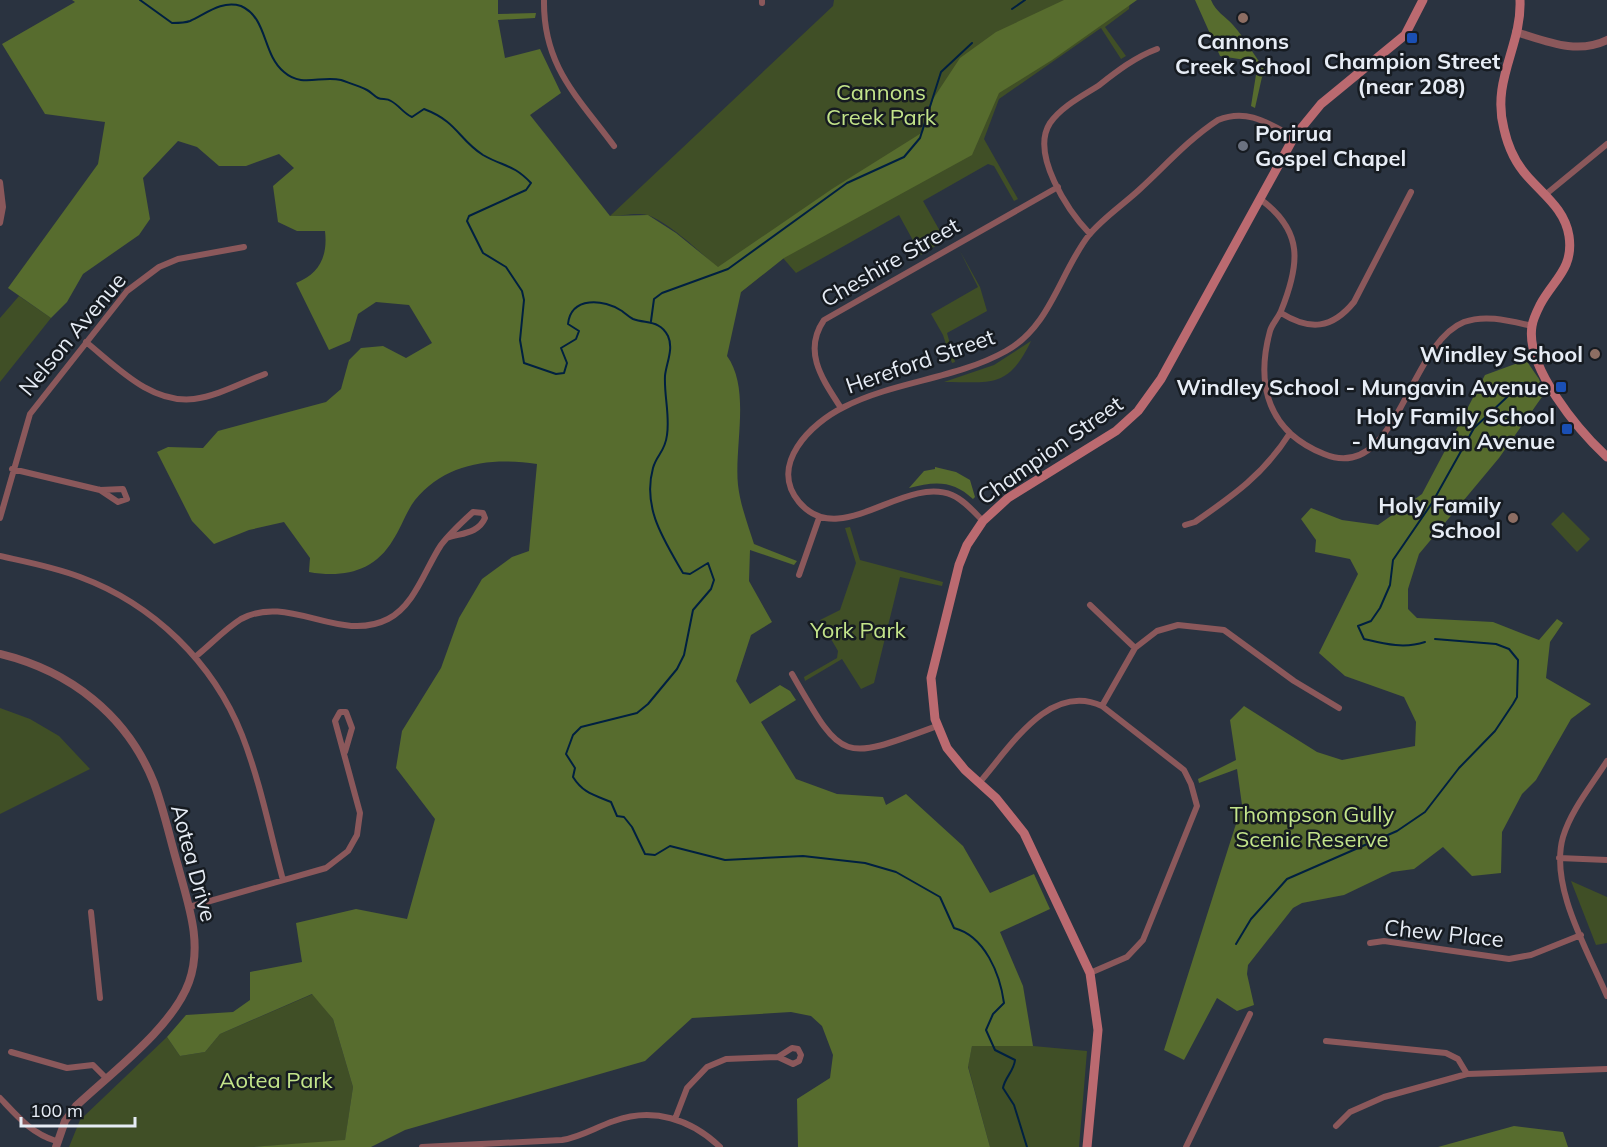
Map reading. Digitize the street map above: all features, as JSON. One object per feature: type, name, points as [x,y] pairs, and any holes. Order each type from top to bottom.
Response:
[{"type":"main road","name":"Champion Street","points":[[1087,1147],[1098,1030],[1090,973],[1024,834],[996,798],[954,759],[937,726],[930,687],[934,661],[961,559],[983,521],[1008,498],[1105,439],[1138,411],[1161,379],[1294,137],[1322,104],[1405,35],[1417,17],[1423,0]]},
{"type":"main road","points":[[1520,0],[1516,32],[1501,84],[1501,118],[1516,160],[1566,223],[1569,251],[1563,273],[1541,304],[1532,326],[1534,355],[1539,367],[1579,427],[1607,457]]},
{"type":"street","points":[[544,0],[548,42],[557,68],[570,90],[614,146]]},
{"type":"street","points":[[1516,32],[1576,48],[1589,47],[1607,40]]},
{"type":"street","points":[[1090,234],[1058,187],[1042,146],[1051,122],[1059,113],[1128,64],[1157,49]]},
{"type":"street","name":"Hereford Street","points":[[819,518],[808,512],[797,500],[789,478],[789,465],[799,443],[841,408],[984,362],[1009,350],[1038,324],[1090,234],[1218,120],[1239,114],[1249,115],[1294,137]]},
{"type":"street","points":[[1545,195],[1607,144]]},
{"type":"street","points":[[0,182],[3,197],[0,223]]},
{"type":"street","name":"Cheshire Street","points":[[841,408],[819,373],[814,357],[817,330],[824,320],[1058,187]]},
{"type":"street","points":[[1281,313],[1298,324],[1314,326],[1344,315],[1354,302],[1411,192]]},
{"type":"street","points":[[1260,199],[1286,222],[1293,242],[1295,265],[1281,313],[1271,329],[1266,356],[1265,392],[1272,413],[1290,433],[1321,453],[1336,459],[1356,457],[1371,449],[1383,438],[1424,363],[1450,330],[1480,318],[1532,326]]},
{"type":"street","name":"Nelson Avenue","points":[[0,518],[12,469],[30,414],[128,291],[159,267],[202,253],[244,247]]},
{"type":"street","points":[[86,342],[139,384],[165,396],[194,399],[265,374]]},
{"type":"street","points":[[1185,525],[1195,522],[1252,480],[1273,459],[1290,433]]},
{"type":"street","points":[[12,469],[100,490]]},
{"type":"street","points":[[799,575],[819,518],[845,518],[914,495],[935,491],[953,495],[983,521]]},
{"type":"street","points":[[195,657],[240,620],[263,612],[290,613],[342,627],[367,626],[390,618],[407,603],[447,538],[473,512],[483,513],[485,519],[483,524],[473,531],[447,538]]},
{"type":"street","points":[[0,556],[58,570],[112,591],[153,618],[195,657],[223,697],[242,734],[283,880]]},
{"type":"street","points":[[1090,605],[1135,648]]},
{"type":"street","points":[[1102,706],[1135,648],[1157,631],[1178,625],[1224,630],[1294,681],[1339,708]]},
{"type":"street","name":"Aotea Drive","points":[[0,654],[42,666],[65,678],[90,696],[130,738],[156,789],[189,907],[195,938],[195,957],[186,991],[168,1019],[71,1112],[56,1144]]},
{"type":"street","points":[[792,674],[824,729],[836,742],[849,748],[871,750],[937,726]]},
{"type":"street","points":[[979,783],[1035,720],[1060,703],[1075,700],[1091,701],[1102,706],[1184,770],[1191,784],[1197,806],[1143,940],[1127,957],[1090,973]]},
{"type":"street","points":[[189,907],[334,864],[354,842],[360,826],[360,813],[335,721],[340,712],[346,712],[352,728],[345,752]]},
{"type":"street","points":[[1607,761],[1567,825],[1559,858],[1563,888],[1607,996]]},
{"type":"street","points":[[1559,858],[1607,860]]},
{"type":"street","points":[[91,912],[100,998]]},
{"type":"street","name":"Chew Place","points":[[1370,943],[1383,940],[1509,959],[1531,955],[1581,934]]},
{"type":"street","points":[[1186,1147],[1250,1014]]},
{"type":"street","points":[[1326,1041],[1446,1053],[1458,1059],[1467,1074]]},
{"type":"street","points":[[11,1052],[67,1068],[93,1065],[106,1078]]},
{"type":"street","points":[[675,1119],[687,1088],[707,1067],[726,1059],[778,1057]]},
{"type":"street","points":[[1336,1126],[1350,1112],[1384,1097],[1467,1074],[1607,1069]]},
{"type":"street","points":[[0,1098],[27,1128],[56,1144]]},
{"type":"street","points":[[422,1147],[570,1139],[612,1121],[635,1116],[675,1119],[698,1129],[720,1147]]},
{"type":"green space","points":[[72,0],[498,0],[498,14],[536,13],[535,18],[498,20],[505,58],[540,49],[561,93],[530,115],[610,216],[648,215],[676,233],[718,267],[832,189],[923,132],[933,99],[960,58],[996,32],[1064,0],[1137,0],[1052,60],[999,93],[972,155],[784,258],[741,292],[727,356],[734,369],[740,401],[737,470],[739,492],[754,544],[797,561],[794,565],[750,550],[749,581],[772,622],[751,635],[736,681],[750,704],[780,685],[790,691],[796,700],[761,722],[796,779],[837,794],[883,797],[886,805],[906,794],[963,846],[990,893],[1034,874],[1050,909],[1000,932],[1023,986],[1033,1046],[972,1046],[968,1067],[990,1147],[798,1147],[797,1099],[830,1078],[833,1055],[822,1026],[811,1016],[791,1012],[692,1018],[645,1061],[405,1130],[371,1147],[252,1147],[345,1140],[353,1087],[333,1019],[312,994],[220,1034],[205,1052],[180,1056],[167,1037],[186,1015],[233,1012],[250,1000],[250,972],[302,962],[296,923],[356,909],[407,919],[435,819],[396,768],[402,731],[441,668],[459,618],[482,579],[512,557],[529,551],[537,464],[503,461],[487,463],[470,466],[440,478],[415,500],[385,551],[367,566],[346,573],[309,572],[310,558],[284,522],[249,530],[214,544],[192,521],[157,452],[168,447],[203,448],[218,431],[326,402],[341,389],[349,360],[361,348],[383,346],[406,358],[432,343],[409,305],[376,302],[358,314],[350,341],[329,350],[296,283],[311,275],[320,263],[325,249],[325,231],[297,231],[278,222],[273,186],[294,168],[279,154],[246,166],[219,166],[197,147],[178,141],[143,178],[150,219],[139,235],[83,274],[67,302],[51,318],[8,288],[98,164],[105,122],[45,114],[2,44],[75,2]]},
{"type":"green space","name":"Cannons Creek Park","points":[[834,0],[1130,0],[1129,9],[1105,27],[1126,56],[1121,59],[1101,28],[999,99],[984,139],[1018,199],[1014,201],[994,166],[988,164],[923,201],[945,240],[921,255],[899,215],[796,273],[783,258],[741,292],[696,249],[657,219],[643,214],[610,216],[833,6]]},
{"type":"green space","points":[[1195,0],[1211,0],[1218,11],[1238,30],[1267,71],[1262,77],[1255,108],[1251,106],[1258,62],[1220,56]]},
{"type":"green space","points":[[960,251],[980,287],[987,311],[947,333],[955,362],[952,363],[943,335],[931,314],[978,287]]},
{"type":"green space","points":[[19,296],[51,318],[0,382],[0,318]]},
{"type":"green space","points":[[1031,341],[1014,368],[997,380],[944,382],[994,365]]},
{"type":"green space","name":"Thompson Gully Scenic Reserve","points":[[1526,360],[1539,379],[1544,394],[1499,458],[1419,554],[1408,589],[1408,609],[1417,618],[1493,622],[1539,640],[1557,619],[1563,623],[1550,642],[1546,678],[1591,704],[1571,719],[1536,780],[1522,794],[1502,832],[1501,873],[1472,876],[1443,847],[1414,869],[1392,872],[1344,895],[1302,903],[1293,908],[1248,965],[1247,974],[1254,1005],[1237,1011],[1217,998],[1184,1060],[1164,1050],[1242,805],[1237,769],[1199,783],[1198,779],[1236,760],[1230,720],[1244,706],[1317,752],[1342,760],[1415,746],[1416,722],[1404,697],[1345,676],[1319,653],[1358,574],[1350,559],[1315,552],[1316,540],[1301,519],[1311,508],[1342,520],[1378,525],[1422,494],[1485,375]]},
{"type":"green space","points":[[935,467],[956,472],[970,480],[975,497],[973,499],[951,485],[935,483],[909,488],[924,471],[935,469]]},
{"type":"green space","points":[[1563,512],[1590,539],[1577,552],[1551,524]]},
{"type":"green space","name":"York Park","points":[[850,527],[860,560],[943,582],[942,586],[900,577],[874,683],[861,689],[842,659],[805,681],[804,677],[837,658],[838,651],[820,620],[840,610],[856,563],[845,528]]},
{"type":"green space","points":[[0,708],[30,719],[59,736],[90,769],[0,814]]},
{"type":"green space","points":[[1571,881],[1607,897],[1607,943],[1596,945]]},
{"type":"green space","name":"Aotea Park","points":[[313,994],[333,1019],[353,1087],[345,1141],[252,1147],[69,1147],[80,1120],[167,1037],[180,1056],[205,1052],[220,1034]]},
{"type":"green space","points":[[972,1046],[1033,1046],[1087,1051],[1079,1147],[990,1147],[968,1066]]},
{"type":"green space","points":[[1514,1126],[1563,1132],[1568,1147],[1438,1147]]},
{"type":"waterway","points":[[140,0],[172,23],[190,21],[220,6],[241,6],[256,19],[272,56],[284,72],[291,77],[305,80],[341,80],[367,90],[378,98],[389,100],[412,117],[424,109],[444,119],[483,155],[525,177],[531,183],[526,190],[469,216],[467,221],[483,253],[506,267],[522,291],[524,300],[520,340],[524,363],[556,374],[564,373],[567,363],[561,348],[576,339],[579,331],[568,324],[570,315],[575,308],[589,302],[615,307],[633,319],[653,323],[665,331],[670,341],[665,376],[668,428],[665,445],[653,468],[650,497],[662,536],[683,573],[690,574],[708,563],[714,580],[711,589],[693,610],[684,655],[677,669],[648,704],[637,713],[581,727],[573,735],[566,754],[575,768],[573,777],[585,790],[611,802],[617,816],[624,817],[632,827],[645,854],[655,855],[670,846],[725,860],[803,856],[865,863],[896,872],[940,897],[954,928],[965,932],[982,948],[999,980],[1004,1003],[993,1014],[986,1030],[995,1050],[1015,1060],[1003,1088],[1014,1105],[1027,1147]]},
{"type":"waterway","points":[[1012,9],[1025,0]]},
{"type":"waterway","points":[[651,321],[654,299],[662,293],[728,269],[847,183],[904,157],[920,138],[941,72],[972,43]]},
{"type":"waterway","points":[[1425,642],[1402,645],[1364,639],[1358,626],[1371,621],[1380,608],[1390,585],[1393,560],[1432,503],[1474,428],[1522,383]]},
{"type":"waterway","points":[[1236,944],[1251,919],[1287,879],[1397,831],[1425,812],[1459,768],[1495,731],[1513,704],[1517,697],[1518,660],[1509,649],[1496,644],[1435,639]]},
{"type":"place","name":"Cannons Creek School","points":[[1243,18]]},
{"type":"place","name":"Champion Street (near 208)","points":[[1412,38]]},
{"type":"place","name":"Porirua Gospel Chapel","points":[[1243,146]]},
{"type":"place","name":"Windley School","points":[[1595,354]]},
{"type":"place","name":"Windley School - Mungavin Avenue","points":[[1561,387]]},
{"type":"place","name":"Holy Family School - Mungavin Avenue","points":[[1567,429]]},
{"type":"place","name":"Holy Family School","points":[[1513,518]]}]
